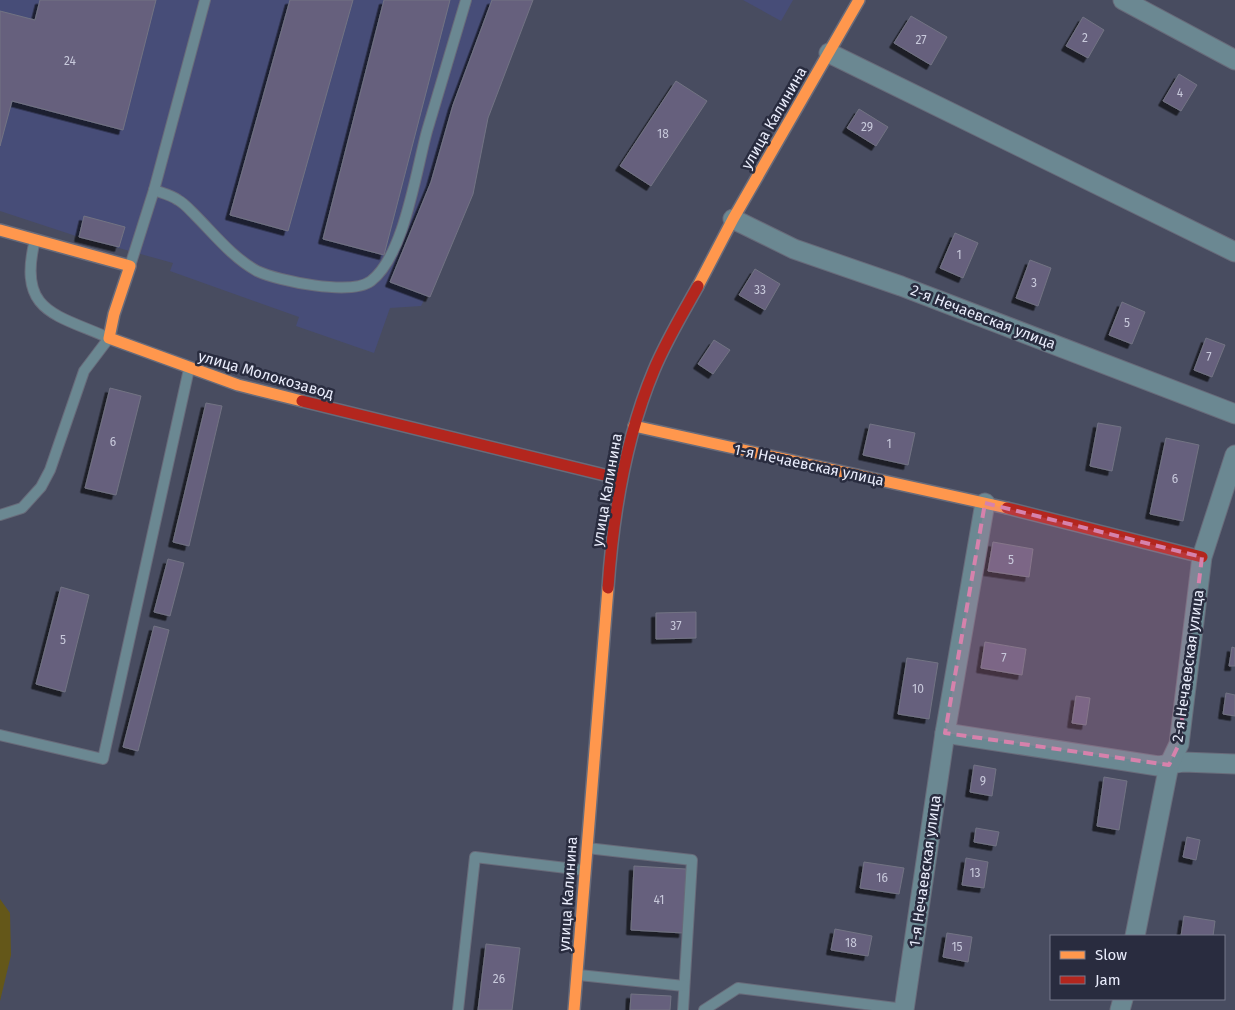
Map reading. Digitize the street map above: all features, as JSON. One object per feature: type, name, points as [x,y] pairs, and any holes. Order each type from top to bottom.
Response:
[{"type":"street","name":"улица Калинина","points":[[574,1010],[609,570],[622,479],[634,426],[654,369],[733,219],[859,0]]},
{"type":"street","points":[[1123,0],[1235,60]]},
{"type":"street","points":[[829,53],[1235,252]]},
{"type":"street","name":"2-я Нечаевская улица","points":[[733,219],[794,249],[901,286],[1235,414]]},
{"type":"street","points":[[0,230],[130,266],[114,314],[109,338]]},
{"type":"street","name":"улица Молокозавод","points":[[109,338],[189,369],[289,399],[622,479]]},
{"type":"street","name":"1-я Нечаевская улица","points":[[634,426],[985,504],[1202,557]]},
{"type":"street","name":"2-я Нечаевская улица","points":[[1135,935],[1169,765],[1179,744],[1202,557],[1235,455]]},
{"type":"street","name":"1-я Нечаевская улица","points":[[904,1010],[945,732],[985,504]]},
{"type":"street","points":[[945,732],[1158,766],[1183,762],[1235,764]]},
{"type":"lane","points":[[130,266],[154,190],[206,0]]},
{"type":"lane","points":[[154,190],[179,200],[237,257],[256,270],[276,278],[345,288],[357,287],[369,282],[380,272],[389,258],[404,219],[466,0]]},
{"type":"lane","points":[[0,515],[22,508],[41,487],[50,470],[84,371],[109,338],[47,311],[38,301],[30,274],[30,260],[36,239]]},
{"type":"lane","points":[[0,734],[103,759],[189,369]]},
{"type":"lane","points":[[586,848],[692,860],[683,1010]]},
{"type":"lane","points":[[458,1010],[475,857],[584,870]]},
{"type":"lane","points":[[577,975],[684,986]]},
{"type":"lane","points":[[704,1010],[738,988],[904,1010]]},
{"type":"highlighted area","points":[[985,503],[1202,557],[1179,744],[1169,765],[945,733]]},
{"type":"shaded area","points":[[0,0],[533,0],[488,118],[473,194],[430,297],[426,296],[421,306],[390,308],[374,353],[296,326],[299,317],[170,271],[173,263],[79,237],[0,211]]},
{"type":"shaded area","points":[[743,0],[793,0],[781,21]]},
{"type":"shaded area","points":[[0,899],[10,913],[11,955],[0,1001]]},
{"type":"building","points":[[40,0],[156,0],[123,130],[12,101],[0,146],[0,11],[35,20]]},
{"type":"building","points":[[290,0],[353,0],[288,231],[230,215]]},
{"type":"building","points":[[384,0],[450,0],[384,255],[323,239]]},
{"type":"building","points":[[492,0],[533,0],[488,118],[473,194],[430,297],[390,282],[431,182],[453,105]]},
{"type":"building","points":[[911,16],[947,37],[931,65],[894,43]]},
{"type":"building","points":[[1083,17],[1104,30],[1088,58],[1066,46]]},
{"type":"building","points":[[1179,74],[1197,85],[1181,111],[1163,101]]},
{"type":"building","points":[[676,81],[707,101],[651,186],[620,166]]},
{"type":"building","points":[[859,109],[888,127],[876,146],[847,128]]},
{"type":"building","points":[[84,216],[125,227],[119,247],[79,237]]},
{"type":"building","points":[[955,233],[978,243],[963,278],[940,268]]},
{"type":"building","points":[[1030,260],[1051,268],[1038,306],[1016,298]]},
{"type":"building","points":[[755,269],[780,284],[765,310],[739,295]]},
{"type":"building","points":[[1122,302],[1145,312],[1132,344],[1109,335]]},
{"type":"building","points":[[1206,338],[1225,345],[1212,377],[1194,370]]},
{"type":"building","points":[[714,340],[730,350],[713,374],[698,364]]},
{"type":"building","points":[[110,388],[141,396],[116,495],[85,488]]},
{"type":"building","points":[[206,403],[222,406],[189,546],[173,542]]},
{"type":"building","points":[[1098,423],[1121,427],[1112,471],[1090,466]]},
{"type":"building","points":[[870,424],[915,433],[908,465],[863,455]]},
{"type":"building","points":[[1166,438],[1199,445],[1183,521],[1150,514]]},
{"type":"building","points":[[993,542],[1033,549],[1029,577],[988,571]]},
{"type":"building","points":[[168,559],[184,563],[170,616],[154,612]]},
{"type":"building","points":[[61,587],[89,595],[65,692],[36,684]]},
{"type":"building","points":[[696,612],[696,638],[656,639],[656,613]]},
{"type":"building","points":[[154,626],[169,630],[138,751],[123,747]]},
{"type":"building","points":[[985,642],[1026,649],[1022,675],[981,668]]},
{"type":"building","points":[[1232,647],[1235,648],[1235,666],[1229,666]]},
{"type":"building","points":[[907,658],[938,663],[929,719],[898,714]]},
{"type":"building","points":[[1226,693],[1235,695],[1235,716],[1223,714]]},
{"type":"building","points":[[1076,696],[1090,698],[1086,725],[1072,723]]},
{"type":"building","points":[[974,765],[996,769],[992,796],[970,792]]},
{"type":"building","points":[[1104,777],[1127,781],[1119,830],[1097,826]]},
{"type":"building","points":[[976,828],[999,832],[996,846],[974,842]]},
{"type":"building","points":[[1187,837],[1200,840],[1196,860],[1183,857]]},
{"type":"building","points":[[966,858],[988,862],[984,888],[962,885]]},
{"type":"building","points":[[864,862],[904,868],[899,894],[860,888]]},
{"type":"building","points":[[634,866],[686,869],[683,933],[631,930]]},
{"type":"building","points":[[1184,916],[1215,921],[1213,935],[1181,935]]},
{"type":"building","points":[[835,929],[872,936],[868,956],[831,950]]},
{"type":"building","points":[[947,933],[972,937],[968,962],[943,957]]},
{"type":"building","points":[[486,944],[520,948],[512,1010],[478,1010]]},
{"type":"building","points":[[631,994],[671,996],[670,1010],[630,1010]]},
{"type":"traffic: slow","points":[[698,286],[733,219],[859,0]]},
{"type":"traffic: slow","points":[[0,230],[130,266],[114,314],[109,338],[238,385],[302,401]]},
{"type":"traffic: slow","points":[[634,426],[1007,508]]},
{"type":"traffic: slow","points":[[574,1010],[608,588]]},
{"type":"traffic: jam","points":[[608,588],[617,505],[635,423],[659,359],[698,286]]},
{"type":"traffic: jam","points":[[302,401],[621,479]]},
{"type":"traffic: jam","points":[[1007,508],[1202,557]]}]
